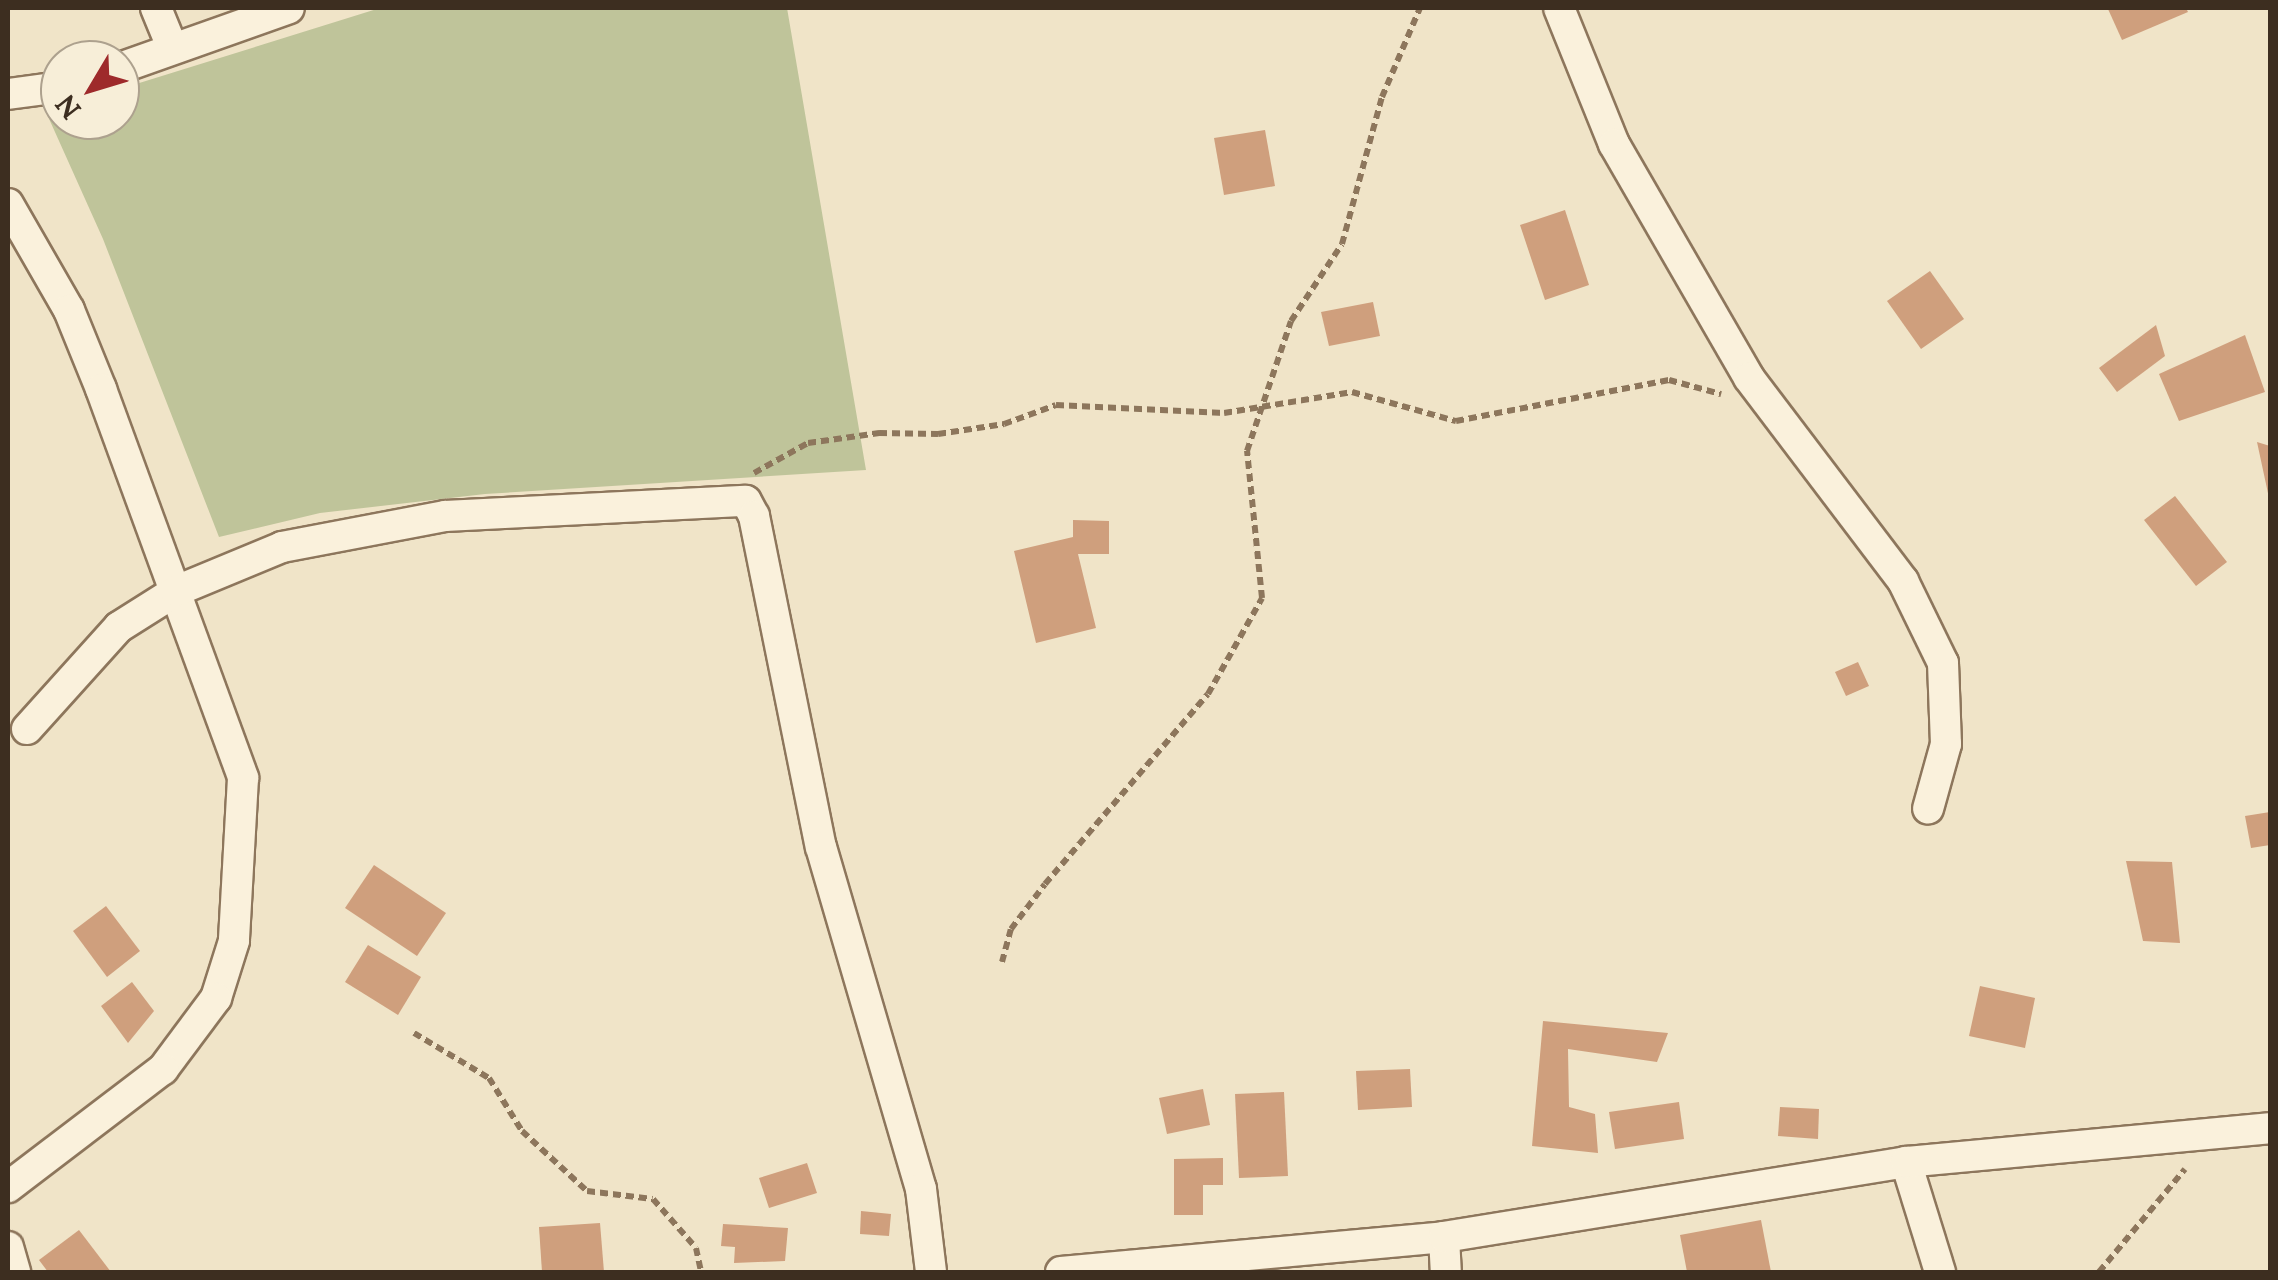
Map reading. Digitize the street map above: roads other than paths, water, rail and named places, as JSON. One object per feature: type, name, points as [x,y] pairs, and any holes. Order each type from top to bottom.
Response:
[{"type":"street","points":[[156,8],[172,48]]},
{"type":"street","points":[[140,60],[289,8]]},
{"type":"street","points":[[1559,8],[1614,144],[1748,378],[1776,409],[1903,581],[1944,663],[1946,744],[1928,809]]},
{"type":"street","points":[[8,94],[40,90]]},
{"type":"street","points":[[8,204],[69,310],[243,778],[234,941],[216,998],[164,1068],[8,1187]]},
{"type":"street","points":[[27,729],[119,626],[176,591],[282,547],[445,516],[746,502],[754,516],[821,847],[921,1188],[931,1272]]},
{"type":"street","points":[[1062,1272],[1444,1237],[1906,1162],[2270,1128]]},
{"type":"street","points":[[1906,1162],[1940,1272]]},
{"type":"street","points":[[1444,1237],[1446,1272]]},
{"type":"street","points":[[8,1247],[15,1272]]}]
